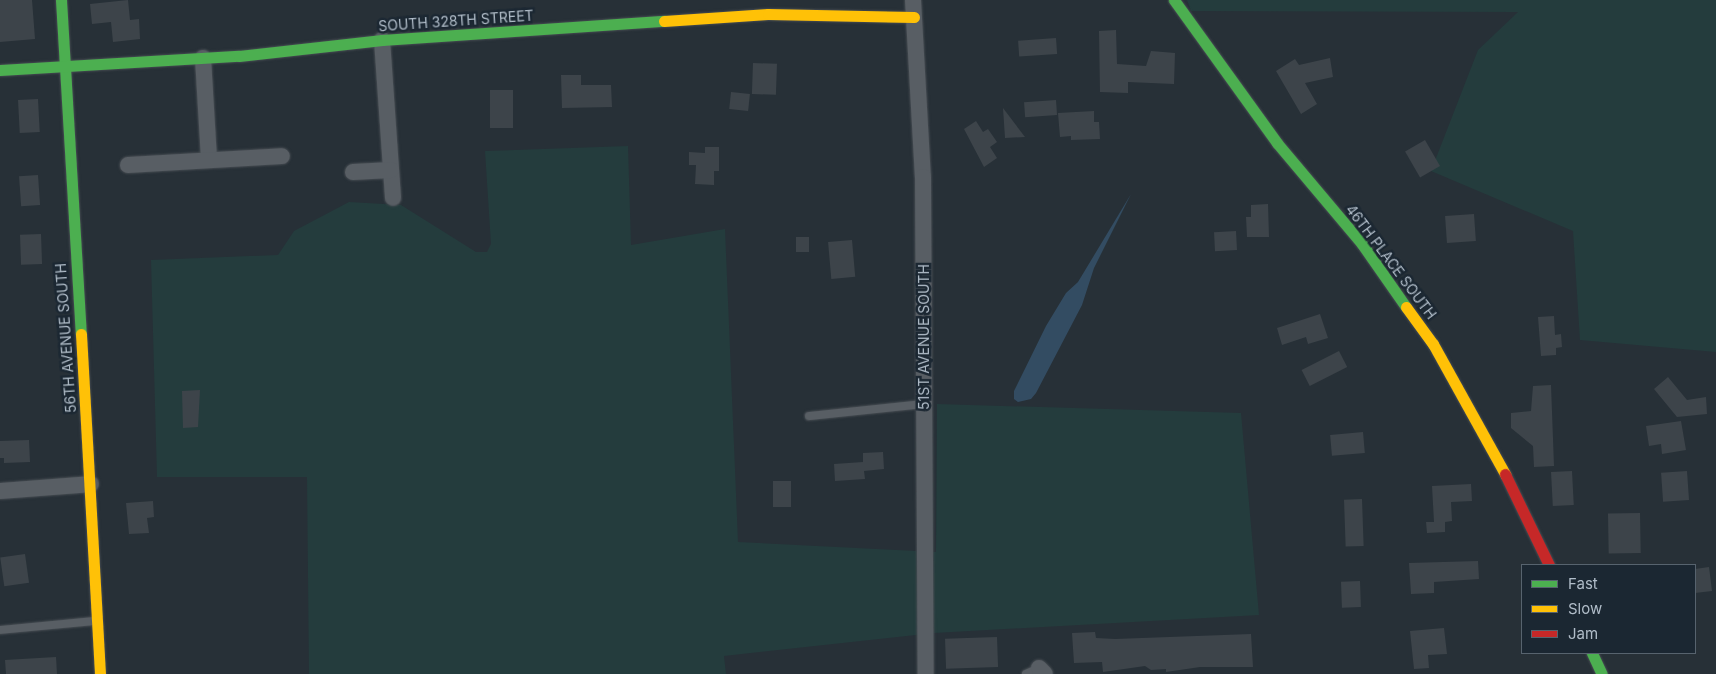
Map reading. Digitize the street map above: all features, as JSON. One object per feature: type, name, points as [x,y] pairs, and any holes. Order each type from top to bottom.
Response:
[{"type":"street","name":"56TH AVENUE SOUTH","points":[[61,0],[63,64],[92,484],[100,674]]},
{"type":"street","name":"51ST AVENUE SOUTH","points":[[912,0],[923,177],[926,674]]},
{"type":"street","name":"46TH PLACE SOUTH","points":[[1174,0],[1277,143],[1362,244],[1433,344],[1488,439],[1549,564]]},
{"type":"street","name":"SOUTH 328TH STREET","points":[[0,70],[63,64],[203,58],[382,40],[768,7],[914,16]]},
{"type":"street","points":[[382,40],[393,198]]},
{"type":"street","points":[[203,58],[209,160]]},
{"type":"street","points":[[128,165],[282,156]]},
{"type":"street","points":[[353,172],[391,170]]},
{"type":"street","points":[[0,490],[92,484]]},
{"type":"street","points":[[1592,654],[1602,674]]},
{"type":"lane","points":[[808,416],[924,404]]},
{"type":"lane","points":[[0,630],[98,621]]},
{"type":"green space","points":[[1187,0],[1716,0],[1716,352],[1580,340],[1573,231],[1431,171],[1478,50],[1518,12],[1191,11]]},
{"type":"green space","points":[[628,146],[631,245],[725,229],[738,542],[936,552],[937,404],[1241,413],[1259,615],[934,633],[724,656],[726,674],[309,674],[307,477],[157,477],[151,260],[278,255],[294,231],[349,202],[401,205],[476,252],[487,252],[491,244],[485,151]]},
{"type":"water","points":[[1131,194],[1094,268],[1082,305],[1036,393],[1031,399],[1018,402],[1014,399],[1014,391],[1046,326],[1066,293],[1078,282]]},
{"type":"building","points":[[0,0],[32,0],[35,39],[0,42]]},
{"type":"building","points":[[128,0],[130,20],[139,19],[140,39],[113,42],[111,22],[92,24],[90,4]]},
{"type":"building","points":[[1116,30],[1117,64],[1146,66],[1151,51],[1175,53],[1174,84],[1128,82],[1128,93],[1100,92],[1099,31]]},
{"type":"building","points":[[1056,38],[1057,54],[1019,57],[1018,41]]},
{"type":"building","points":[[1330,58],[1333,77],[1305,83],[1317,104],[1301,114],[1276,71],[1295,59],[1299,65]]},
{"type":"building","points":[[753,63],[777,64],[776,95],[752,94]]},
{"type":"building","points":[[561,75],[581,75],[581,85],[611,85],[612,107],[562,108]]},
{"type":"building","points":[[490,90],[513,90],[513,128],[490,128]]},
{"type":"building","points":[[731,92],[750,94],[748,111],[729,109]]},
{"type":"building","points":[[38,99],[40,132],[20,133],[18,100]]},
{"type":"building","points":[[1056,100],[1057,115],[1025,117],[1024,102]]},
{"type":"building","points":[[1003,108],[1025,137],[1005,138]]},
{"type":"building","points":[[1094,111],[1094,122],[1099,122],[1100,139],[1071,140],[1071,136],[1060,137],[1058,113]]},
{"type":"building","points":[[976,121],[983,132],[988,129],[997,142],[990,147],[997,158],[984,167],[964,129]]},
{"type":"building","points":[[1425,140],[1440,166],[1420,177],[1405,152]]},
{"type":"building","points":[[705,147],[719,147],[719,171],[714,171],[714,185],[695,184],[696,165],[689,165],[689,152],[705,153]]},
{"type":"building","points":[[38,175],[40,205],[21,206],[19,176]]},
{"type":"building","points":[[1268,204],[1269,237],[1247,237],[1246,217],[1251,217],[1251,205]]},
{"type":"building","points":[[1474,214],[1476,241],[1447,243],[1445,216]]},
{"type":"building","points":[[1236,231],[1237,250],[1215,251],[1214,232]]},
{"type":"building","points":[[41,234],[42,264],[21,265],[20,235]]},
{"type":"building","points":[[796,237],[809,237],[809,252],[796,252]]},
{"type":"building","points":[[852,240],[855,277],[831,279],[828,242]]},
{"type":"building","points":[[1320,314],[1328,338],[1308,344],[1306,337],[1282,345],[1277,328]]},
{"type":"building","points":[[1554,316],[1555,335],[1561,334],[1562,347],[1556,348],[1556,355],[1541,356],[1538,317]]},
{"type":"building","points":[[1339,351],[1347,367],[1310,386],[1302,370]]},
{"type":"building","points":[[1668,377],[1687,400],[1706,397],[1707,414],[1677,417],[1654,389]]},
{"type":"building","points":[[1551,385],[1554,466],[1534,467],[1533,446],[1511,428],[1511,413],[1531,411],[1533,386]]},
{"type":"building","points":[[200,390],[198,427],[183,428],[182,391]]},
{"type":"building","points":[[1681,421],[1686,450],[1662,454],[1661,444],[1649,446],[1646,426]]},
{"type":"building","points":[[1363,432],[1365,453],[1332,456],[1330,435]]},
{"type":"building","points":[[29,440],[30,462],[4,463],[4,458],[0,458],[0,441]]},
{"type":"building","points":[[883,452],[884,469],[864,471],[865,479],[835,481],[834,464],[863,462],[863,453]]},
{"type":"building","points":[[1572,471],[1574,505],[1553,506],[1551,472]]},
{"type":"building","points":[[1687,471],[1689,500],[1663,502],[1661,473]]},
{"type":"building","points":[[773,481],[791,481],[791,507],[773,507]]},
{"type":"building","points":[[1471,484],[1472,501],[1451,502],[1452,521],[1445,522],[1445,532],[1427,533],[1426,522],[1434,522],[1432,486]]},
{"type":"building","points":[[1362,499],[1364,546],[1346,547],[1344,500]]},
{"type":"building","points":[[153,501],[154,517],[147,518],[149,533],[129,534],[126,503]]},
{"type":"building","points":[[1640,513],[1641,553],[1609,554],[1608,514]]},
{"type":"building","points":[[25,554],[29,583],[4,586],[0,557]]},
{"type":"building","points":[[1478,561],[1479,579],[1434,582],[1434,593],[1411,594],[1409,563]]},
{"type":"building","points":[[1709,567],[1712,591],[1696,593],[1696,569]]},
{"type":"building","points":[[1360,581],[1361,607],[1342,608],[1341,582]]},
{"type":"building","points":[[1444,628],[1447,654],[1428,655],[1429,668],[1414,669],[1410,631]]},
{"type":"building","points":[[1095,632],[1096,638],[1115,639],[1251,634],[1253,667],[1200,667],[1166,672],[1166,669],[1151,670],[1145,666],[1103,672],[1102,662],[1074,663],[1072,633]]},
{"type":"building","points":[[997,637],[998,667],[946,669],[945,639]]},
{"type":"building","points":[[56,657],[57,674],[6,674],[5,660]]},
{"type":"traffic: fast","points":[[61,0],[81,334]]},
{"type":"traffic: fast","points":[[1174,0],[1277,143],[1362,244],[1406,307]]},
{"type":"traffic: fast","points":[[0,70],[239,56],[382,40],[664,21]]},
{"type":"traffic: fast","points":[[1592,654],[1602,674]]},
{"type":"traffic: slow","points":[[664,21],[768,14],[914,17]]},
{"type":"traffic: slow","points":[[1406,307],[1433,344],[1505,474]]},
{"type":"traffic: slow","points":[[81,334],[100,674]]},
{"type":"traffic: jam","points":[[1505,474],[1549,564]]}]
